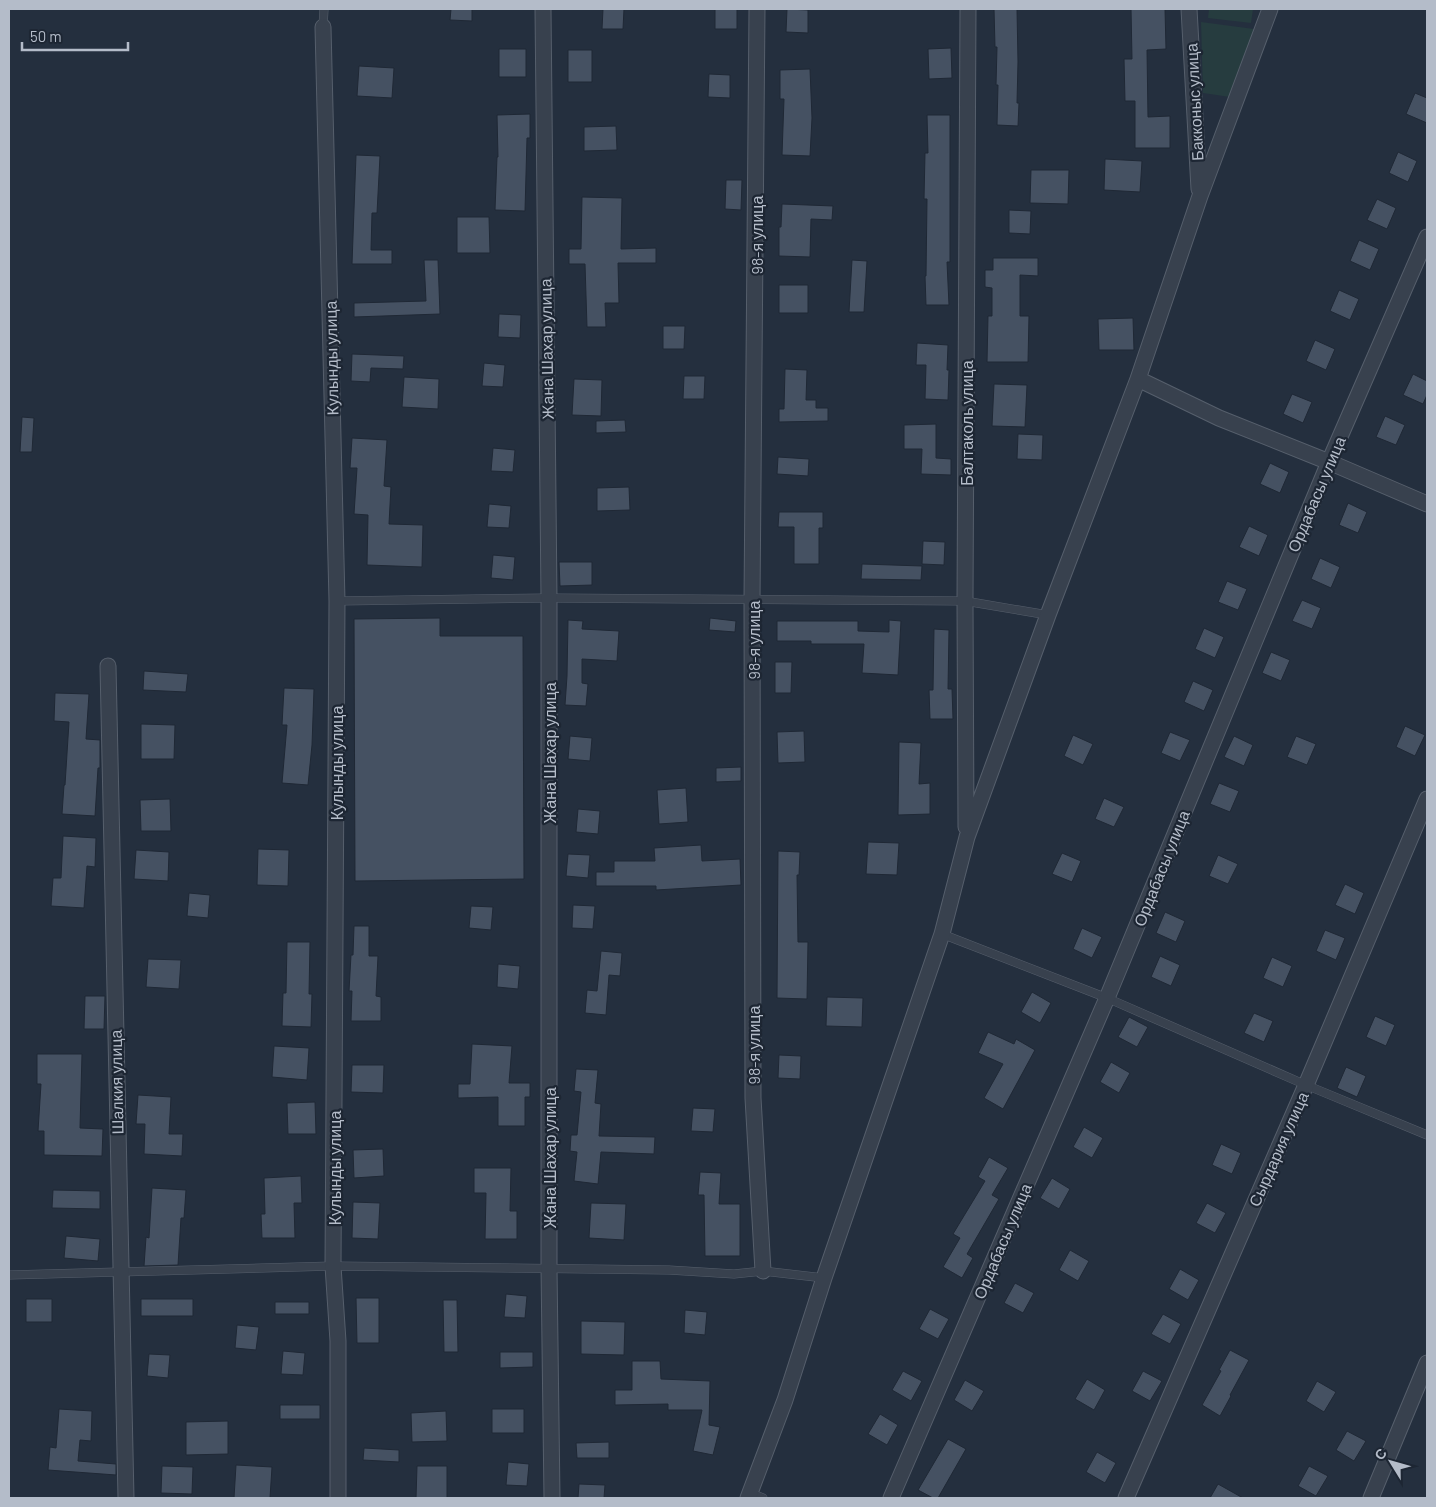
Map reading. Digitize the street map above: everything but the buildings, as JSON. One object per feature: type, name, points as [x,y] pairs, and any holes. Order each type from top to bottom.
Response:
[{"type":"street","name":"Жана Шахар улица","points":[[543,9],[549,598],[549,1268],[552,1498]]},
{"type":"street","name":"98-я улица","points":[[757,9],[752,600],[753,1098],[762,1271]]},
{"type":"street","name":"Балтаколь улица","points":[[966,837],[965,601],[968,9]]},
{"type":"street","name":"Бакконыс улица","points":[[1189,9],[1200,196]]},
{"type":"street","points":[[754,1496],[824,1278],[942,934],[966,837],[1138,379],[1200,196],[1270,9]]},
{"type":"street","name":"Кулынды улица","points":[[323,28],[337,602],[333,1266],[338,1341],[338,1498]]},
{"type":"street","name":"Ордабасы улица","points":[[891,1498],[1107,998],[1328,462],[1427,237]]},
{"type":"street","points":[[1138,379],[1219,418],[1427,504]]},
{"type":"street","name":"Шалкия улица","points":[[108,666],[126,1498]]},
{"type":"street","name":"Сырдария улица","points":[[1126,1498],[1306,1085],[1427,799]]},
{"type":"street","points":[[1370,1498],[1427,1363]]},
{"type":"lane","points":[[323,28],[324,9]]},
{"type":"lane","points":[[337,602],[549,598],[965,601],[1048,615]]},
{"type":"lane","points":[[942,934],[1107,998],[1306,1085],[1427,1135]]},
{"type":"lane","points":[[9,1275],[333,1266],[669,1270],[734,1274],[762,1271],[824,1278]]},
{"type":"green space","points":[[1209,9],[1253,9],[1251,23],[1208,18]]},
{"type":"green space","points":[[1201,22],[1254,29],[1230,97],[1203,93]]}]
